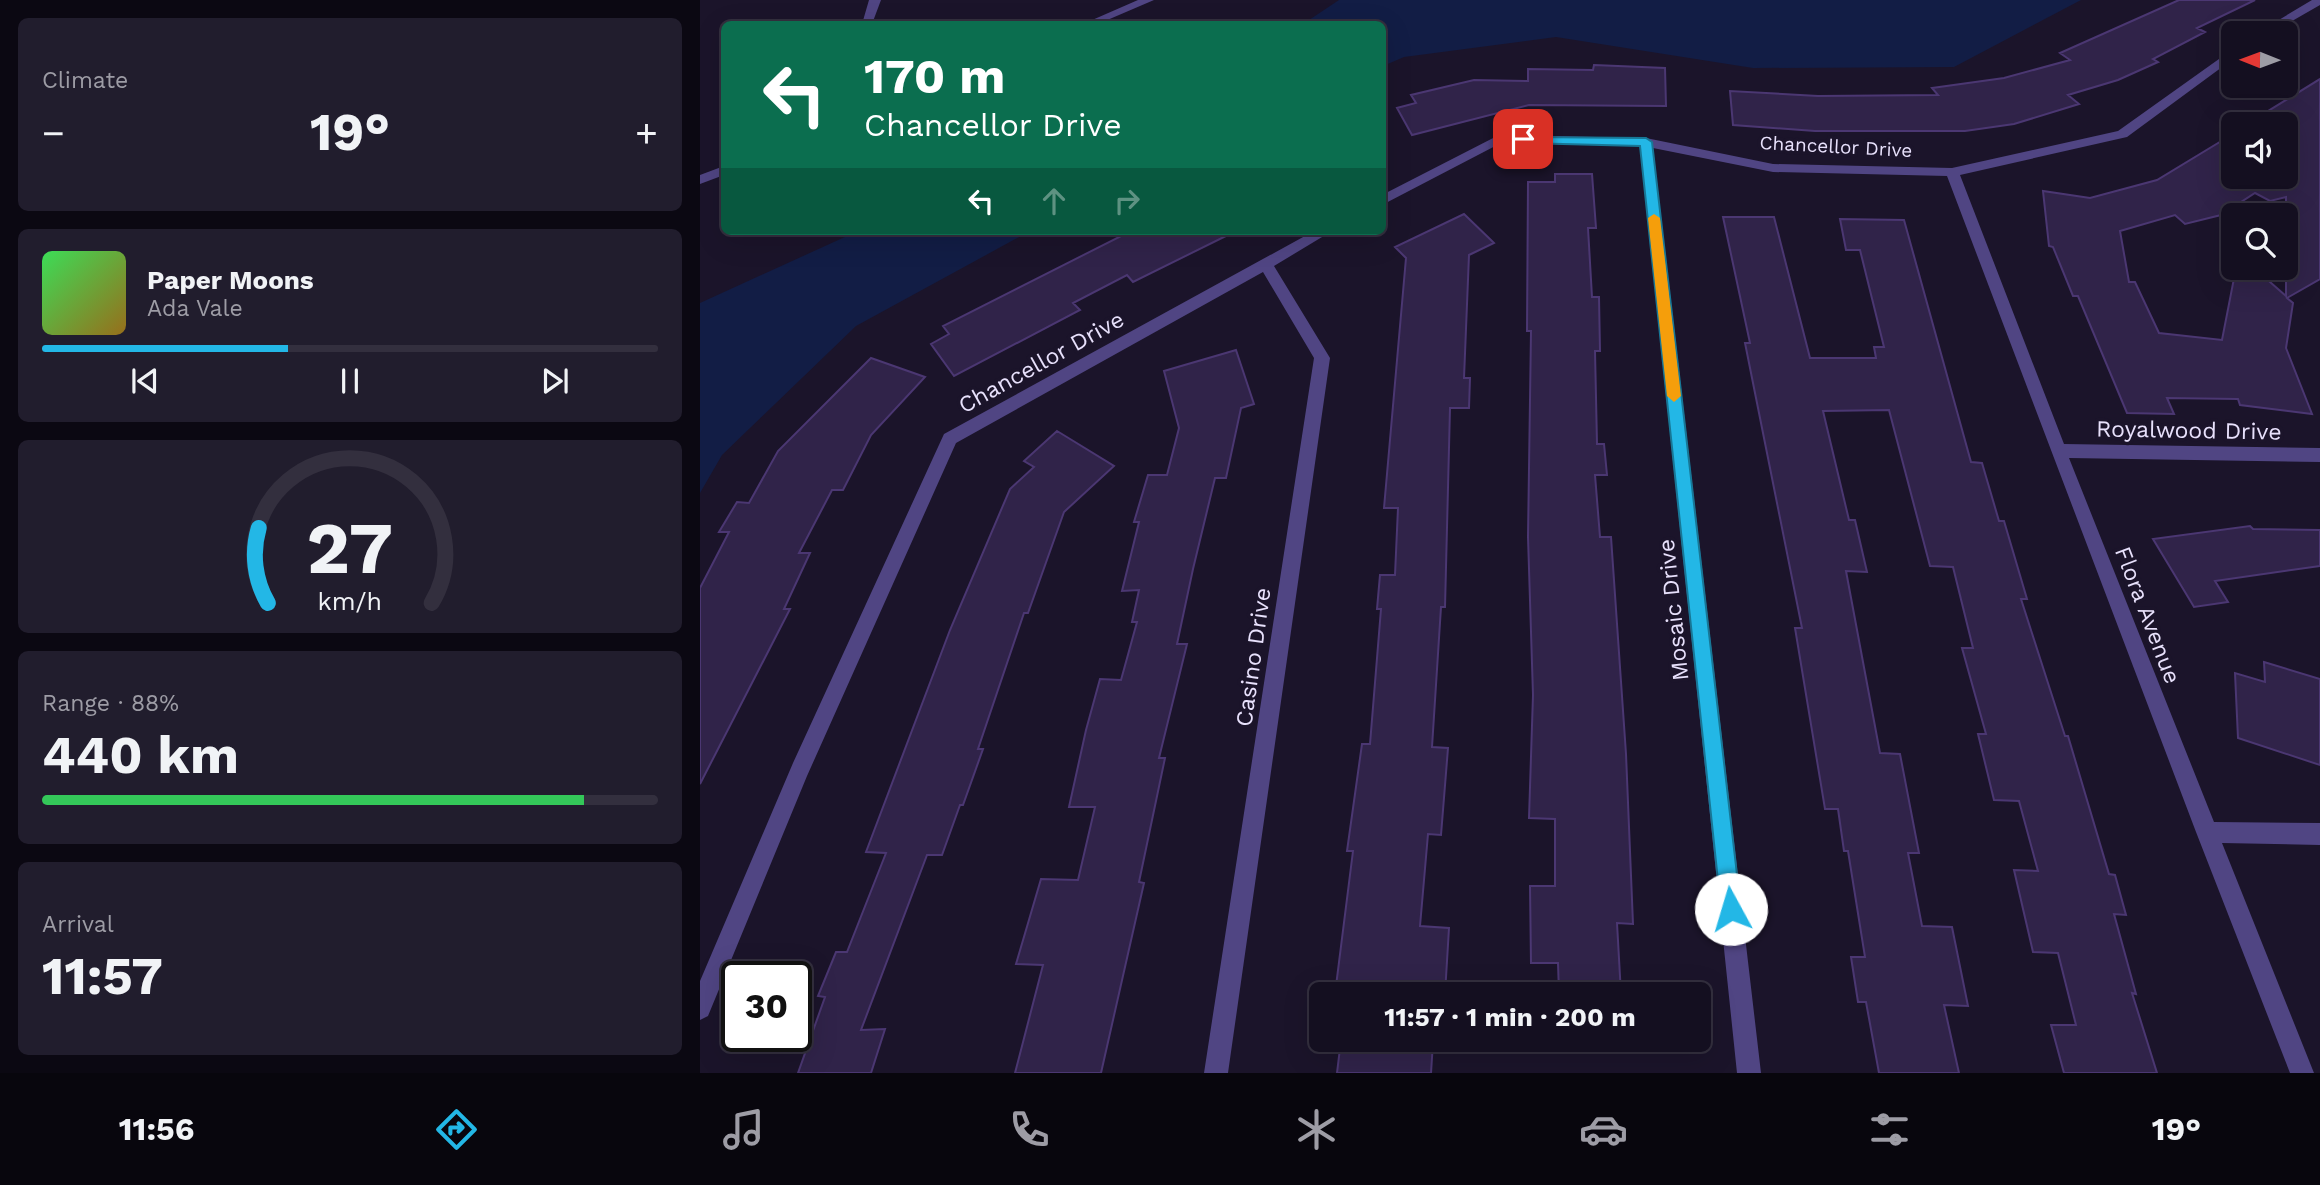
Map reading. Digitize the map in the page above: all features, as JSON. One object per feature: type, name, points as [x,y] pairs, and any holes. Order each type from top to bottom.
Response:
[{"type":"street","points":[[868,21],[875,0]]},
{"type":"street","points":[[1096,21],[1148,0]]},
{"type":"street","points":[[2284,21],[2320,0]]},
{"type":"street","name":"Chancellor Drive","points":[[1386,199],[1499,139],[1646,142],[1773,168],[1952,172],[2122,134],[2221,62]]},
{"type":"street","name":"Mosaic Drive","points":[[1646,142],[1749,1073]]},
{"type":"street","points":[[700,180],[721,171]]},
{"type":"street","name":"Flora Avenue","points":[[1952,172],[2206,832],[2302,1073]]},
{"type":"street","name":"Chancellor Drive","points":[[700,1008],[800,771],[950,439],[1318,235]]},
{"type":"street","name":"Casino Drive","points":[[1216,1073],[1322,358],[1265,263]]},
{"type":"street","name":"Royalwood Drive","points":[[2058,451],[2320,455]]},
{"type":"street","points":[[2206,832],[2320,834]]},
{"type":"water","points":[[1339,0],[2081,0],[1954,67],[1753,68],[1556,37],[1404,57],[1386,65],[1386,21],[1308,21]]},
{"type":"water","points":[[849,235],[1023,235],[856,326],[722,455],[700,493],[700,303]]},
{"type":"building","points":[[2179,0],[2255,0],[2197,28],[2205,32],[2153,59],[2158,62],[2118,80],[2068,95],[2079,104],[2014,124],[1965,131],[1815,131],[1733,125],[1730,91],[1818,96],[1938,95],[1932,88],[2004,78],[2070,60],[2060,53]]},
{"type":"building","points":[[1594,65],[1665,68],[1666,106],[1529,105],[1412,135],[1397,108],[1416,103],[1411,95],[1474,80],[1528,81],[1528,69],[1593,70]]},
{"type":"building","points":[[2320,79],[2320,279],[2287,298],[2293,303],[2286,348],[2312,414],[2240,405],[2238,399],[2167,398],[2174,414],[2127,413],[2078,296],[2073,296],[2053,247],[2049,246],[2043,191],[2090,198],[2157,180],[2221,141],[2221,189],[2298,189],[2298,112],[2266,112],[2289,98],[2298,98],[2298,93]],"holes":[[[2255,193],[2270,201],[2286,197],[2286,203],[2298,203],[2298,280],[2286,280],[2286,296],[2268,280],[2234,280],[2222,340],[2159,333],[2135,282],[2129,282],[2120,231],[2175,215],[2185,224],[2221,215],[2221,203],[2240,203]]]},
{"type":"building","points":[[1555,174],[1592,174],[1596,228],[1588,228],[1592,297],[1599,297],[1600,351],[1595,351],[1597,444],[1604,444],[1607,475],[1595,475],[1600,537],[1611,537],[1626,754],[1633,924],[1617,923],[1620,982],[1559,982],[1558,963],[1531,963],[1530,886],[1555,886],[1555,819],[1529,818],[1533,695],[1528,537],[1531,331],[1527,331],[1528,182],[1555,182]]},
{"type":"building","points":[[1464,214],[1494,243],[1469,255],[1464,378],[1470,378],[1469,408],[1450,408],[1445,607],[1441,607],[1432,747],[1448,748],[1441,835],[1428,834],[1420,926],[1449,928],[1446,982],[1337,982],[1353,851],[1347,851],[1362,744],[1370,744],[1381,609],[1377,609],[1380,575],[1395,575],[1398,508],[1384,508],[1406,258],[1395,247]]},
{"type":"building","points":[[1723,217],[1774,217],[1810,358],[1876,358],[1874,347],[1884,347],[1860,250],[1846,250],[1840,219],[1904,220],[1971,462],[1982,463],[1999,521],[2004,521],[2027,599],[2021,599],[2065,736],[2068,736],[2109,874],[2115,875],[2126,915],[2114,914],[2136,994],[2132,993],[2157,1073],[2064,1073],[2051,1025],[2076,1025],[2058,953],[2033,952],[2014,870],[2038,871],[2019,801],[1994,800],[1978,734],[1986,734],[1962,648],[1973,648],[1953,567],[1930,566],[1889,410],[1823,411],[1849,520],[1855,520],[1867,572],[1846,571],[1880,753],[1900,754],[1919,853],[1908,853],[1922,926],[1952,927],[1968,1006],[1944,1005],[1959,1073],[1879,1073],[1866,1002],[1858,1002],[1851,957],[1865,957],[1848,851],[1844,851],[1838,809],[1825,809],[1795,628],[1802,628],[1745,343],[1750,343]]},
{"type":"building","points":[[1123,235],[1228,235],[1133,282],[1127,275],[1073,303],[1080,310],[954,376],[931,344],[949,334],[943,326]]},
{"type":"building","points":[[1236,350],[1254,404],[1241,408],[1226,478],[1215,478],[1193,569],[1177,644],[1187,644],[1159,758],[1165,758],[1139,882],[1144,883],[1101,1073],[1015,1073],[1043,965],[1016,964],[1041,879],[1078,880],[1095,807],[1069,807],[1086,730],[1100,679],[1121,680],[1137,622],[1132,622],[1139,590],[1122,591],[1139,522],[1134,522],[1148,475],[1167,475],[1179,428],[1164,371]]},
{"type":"building","points":[[871,358],[925,377],[871,435],[843,490],[832,490],[799,553],[810,553],[784,609],[790,609],[700,784],[700,588],[729,532],[719,532],[737,502],[749,503],[778,451]]},
{"type":"building","points":[[1057,431],[1114,466],[1064,512],[1028,613],[1024,613],[978,749],[983,749],[963,805],[960,805],[942,855],[927,855],[861,1030],[885,1029],[871,1073],[798,1073],[805,1052],[812,1052],[812,1034],[825,997],[818,996],[836,952],[847,952],[886,853],[866,852],[950,630],[1010,489],[1034,467],[1024,461]]},
{"type":"building","points":[[2250,526],[2253,529],[2320,530],[2320,566],[2215,581],[2228,602],[2194,607],[2153,539]]},
{"type":"building","points":[[2264,662],[2320,679],[2320,765],[2238,738],[2235,673],[2265,682]]},
{"type":"building","points":[[1340,1052],[1432,1052],[1431,1073],[1337,1073]]},
{"type":"slow traffic","points":[[1654,218],[1674,396]]},
{"type":"route","points":[[1523,139],[1646,142],[1731,909]]}]
